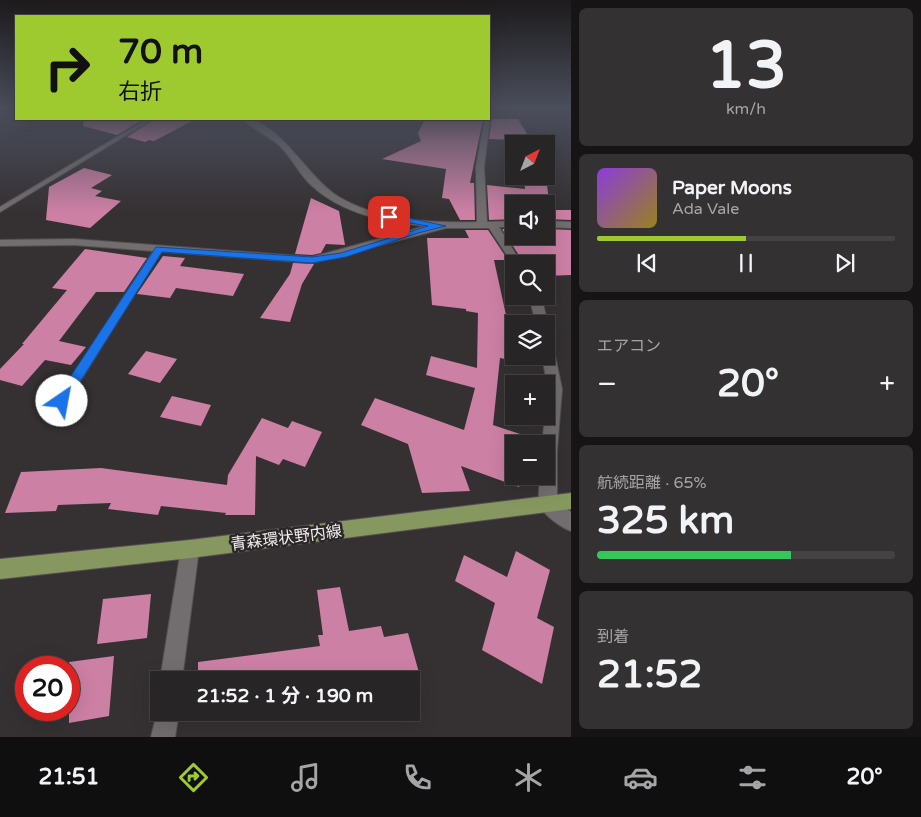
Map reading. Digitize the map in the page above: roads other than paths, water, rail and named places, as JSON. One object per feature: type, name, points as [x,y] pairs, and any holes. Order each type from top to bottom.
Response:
[{"type":"main road","name":"青森環状野内線","points":[[0,569],[190,549],[571,501]]},
{"type":"street","points":[[279,143],[285,148],[315,184],[335,199],[375,214],[442,226]]},
{"type":"street","points":[[484,143],[480,167],[487,225],[509,255]]},
{"type":"street","points":[[0,243],[74,242],[312,260],[342,255],[416,230],[442,226],[505,224]]},
{"type":"street","points":[[555,224],[571,225]]},
{"type":"street","points":[[550,365],[555,389],[549,452],[548,504],[571,523]]},
{"type":"street","points":[[173,671],[190,549]]},
{"type":"street","points":[[163,737],[166,721]]},
{"type":"lane","points":[[0,210],[110,143]]},
{"type":"lane","points":[[62,401],[160,249]]}]
